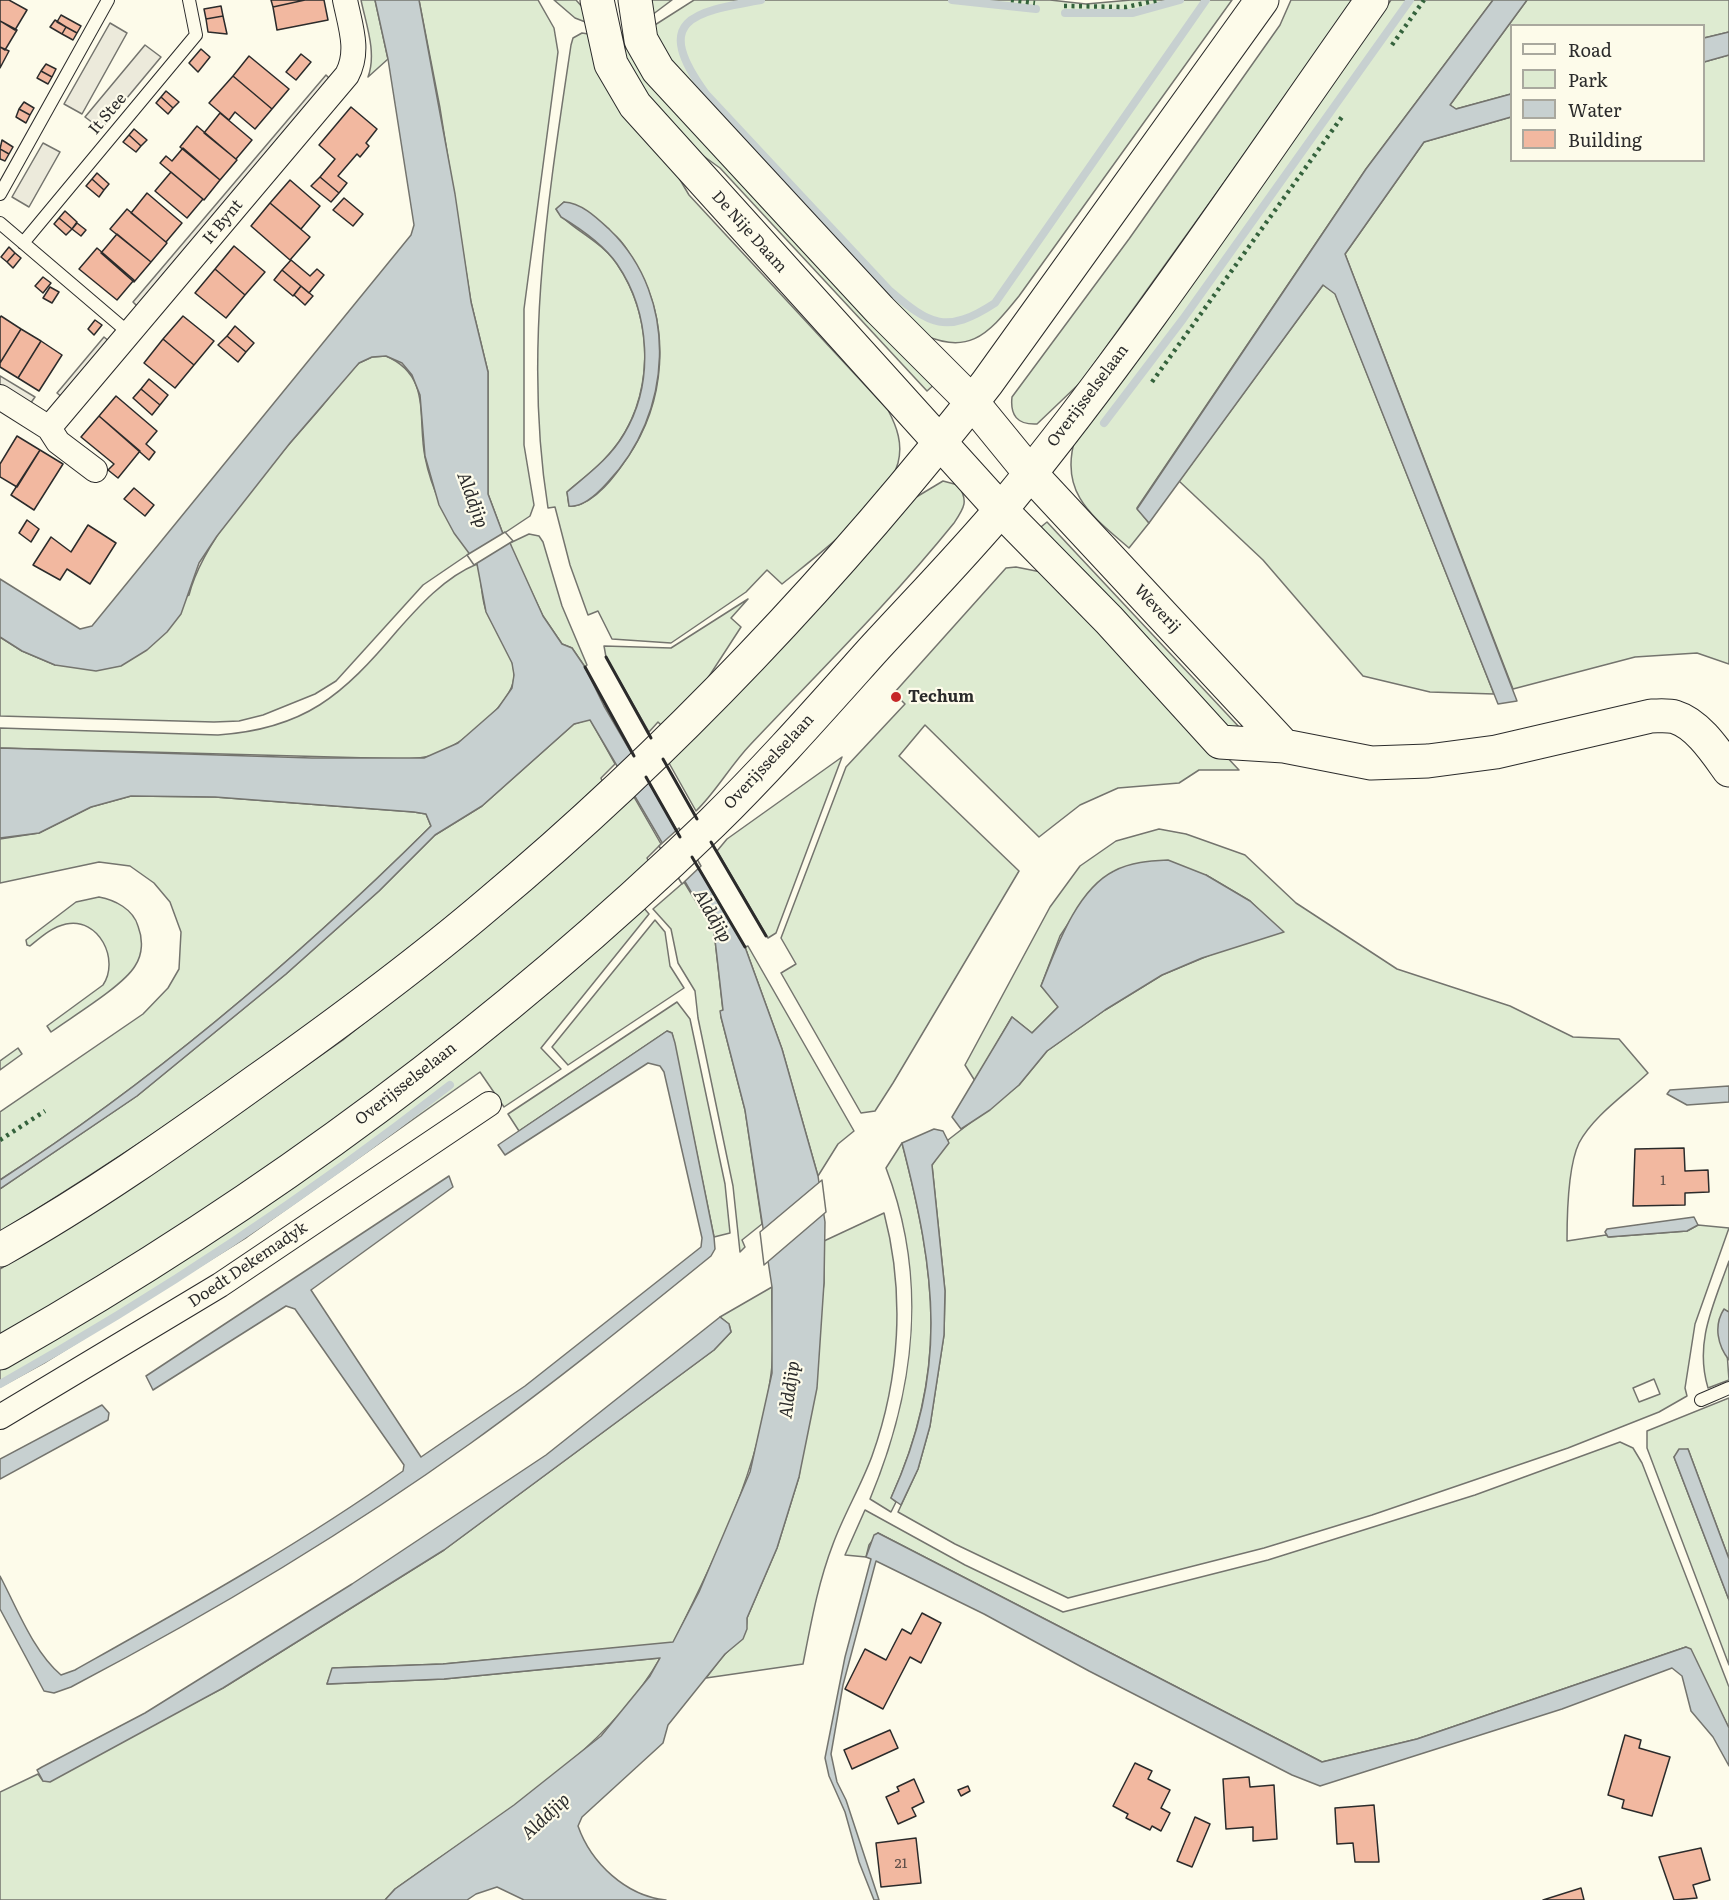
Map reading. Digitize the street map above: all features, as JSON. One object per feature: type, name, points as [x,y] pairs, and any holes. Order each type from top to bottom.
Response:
[{"type":"main road","name":"De Nije Daam","points":[[597,0],[611,64],[635,105],[1000,510]]},
{"type":"main road","points":[[635,0],[641,40],[658,70],[880,310],[972,402]]},
{"type":"main road","points":[[0,1250],[125,1172],[333,1027],[487,905],[610,794],[668,738],[793,611],[940,443],[1262,0]]},
{"type":"main road","name":"Overijsselselaan","points":[[0,1353],[81,1307],[165,1254],[259,1193],[364,1117],[489,1019],[657,875],[716,819],[1000,510],[1030,473],[1124,350],[1372,0]]},
{"type":"main road","name":"Weverij","points":[[972,402],[1030,473],[1284,746]]},
{"type":"main road","points":[[1000,510],[1109,620],[1220,742],[1284,746],[1371,763],[1428,761],[1496,752],[1651,716],[1675,717],[1687,723],[1699,734],[1729,770]]},
{"type":"street","name":"It Bynt","points":[[49,428],[347,75],[354,58],[354,47],[345,0]]},
{"type":"street","points":[[0,397],[49,428],[58,442],[95,470]]},
{"type":"street","name":"Doedt Dekemadyk","points":[[0,1417],[220,1285],[489,1104]]},
{"type":"lane","points":[[0,194],[108,0]]},
{"type":"lane","name":"It Stee","points":[[22,243],[196,35],[189,0]]},
{"type":"lane","points":[[0,223],[129,333]]},
{"type":"lane","points":[[1701,1400],[1729,1388]]},
{"type":"green space","points":[[361,0],[375,0],[388,59],[368,77],[371,48]]},
{"type":"green space","points":[[419,0],[538,0],[554,28],[558,52],[524,309],[524,445],[534,505],[530,516],[503,534],[488,494],[488,372],[471,302],[440,108]]},
{"type":"green space","points":[[554,0],[576,0],[584,9],[588,23],[575,18]]},
{"type":"green space","points":[[652,0],[672,0],[648,18]]},
{"type":"green space","points":[[694,0],[1050,0],[1086,4],[1131,0],[1232,0],[1019,296],[986,332],[975,339],[949,342],[933,339],[915,331],[764,176],[647,30]]},
{"type":"green space","points":[[1291,0],[1355,0],[1081,382],[1037,424],[1020,421],[1012,409],[1012,397],[1129,239],[1280,25]]},
{"type":"green space","points":[[1391,0],[1493,0],[1366,169],[1137,508],[1149,523],[1129,548],[1091,514],[1075,489],[1071,474],[1071,458],[1075,439]]},
{"type":"green space","points":[[1527,0],[1729,0],[1729,32],[1705,38],[1705,24],[1510,24],[1510,94],[1456,109],[1450,105]]},
{"type":"green space","points":[[582,33],[595,35],[689,195],[888,410],[899,442],[898,463],[891,479],[865,513],[830,545],[782,584],[767,570],[746,592],[671,643],[612,639],[598,611],[588,615],[570,565],[555,507],[548,508],[541,450],[538,392],[541,276],[554,160],[573,38]],"holes":[[[564,202],[620,240],[638,268],[649,291],[656,315],[660,364],[650,413],[640,436],[611,480],[590,499],[574,506],[569,506],[567,492],[606,458],[625,431],[636,408],[645,359],[638,309],[629,286],[610,256],[561,216],[556,209]]]},
{"type":"green space","points":[[629,35],[937,382],[927,391],[720,168],[669,131],[656,118],[616,37]]},
{"type":"green space","points":[[1729,55],[1729,664],[1697,653],[1635,657],[1513,689],[1345,254],[1424,142],[1510,117],[1510,162],[1705,162],[1705,62]]},
{"type":"green space","points":[[1323,285],[1335,293],[1494,694],[1430,692],[1363,676],[1263,560],[1179,481]]},
{"type":"green space","points":[[386,356],[401,364],[416,386],[420,399],[425,457],[432,483],[448,519],[470,553],[423,585],[336,681],[315,694],[263,715],[239,721],[0,716],[0,637],[22,651],[55,665],[189,595],[197,572],[225,523],[262,475],[359,363],[372,357]]},
{"type":"green space","points":[[943,481],[958,485],[963,496],[963,509],[954,523],[880,608],[750,745],[696,811],[669,763],[913,499]]},
{"type":"green space","points":[[1047,522],[1240,728],[1222,731],[1036,531]]},
{"type":"green space","points":[[529,534],[539,536],[543,542],[562,606],[587,665],[585,667],[572,648],[562,644],[543,616],[512,550],[510,543]]},
{"type":"green space","points":[[477,564],[485,607],[508,651],[514,677],[505,699],[485,721],[461,741],[435,755],[407,759],[0,748],[0,728],[218,735],[275,725],[299,716],[320,705],[340,690],[443,584]]},
{"type":"green space","points":[[1016,567],[1041,572],[1093,614],[1239,770],[1199,770],[1179,783],[1118,788],[1080,805],[1039,837],[925,725],[899,756],[1019,871],[875,1111],[861,1113],[781,973],[796,964],[781,938],[846,767],[905,704],[894,693],[1006,568]]},
{"type":"green space","points":[[748,599],[731,618],[741,627],[706,681],[661,725],[658,722],[649,732],[606,657],[604,646],[671,648]]},
{"type":"green space","points":[[590,719],[615,764],[601,778],[602,781],[532,845],[388,965],[313,1022],[159,1130],[0,1232],[0,1189],[137,1096],[286,974],[379,891],[435,835],[482,806],[574,724]]},
{"type":"green space","points":[[842,757],[776,933],[768,938],[717,851],[727,839]]},
{"type":"green space","points":[[131,796],[215,797],[414,812],[426,814],[431,826],[330,923],[224,1014],[115,1100],[0,1180],[0,1112],[143,1014],[168,988],[179,969],[181,932],[170,902],[154,883],[130,866],[99,862],[0,883],[0,839],[39,833],[91,807]]},
{"type":"green space","points":[[634,797],[661,844],[647,858],[649,862],[505,988],[354,1109],[250,1182],[0,1337],[0,1269],[134,1186],[343,1040],[497,916]]},
{"type":"green space","points":[[1159,829],[1186,834],[1245,855],[1296,903],[1397,969],[1510,1006],[1573,1037],[1619,1039],[1648,1073],[1601,1115],[1579,1143],[1570,1177],[1567,1241],[1606,1235],[1609,1237],[1687,1231],[1698,1225],[1729,1228],[1695,1324],[1685,1388],[1687,1396],[1659,1412],[1568,1448],[1372,1515],[1264,1548],[1068,1598],[955,1544],[898,1512],[918,1469],[930,1426],[944,1335],[945,1291],[932,1165],[948,1140],[1019,1085],[1047,1051],[1105,1010],[1162,975],[1277,927],[1250,901],[1206,875],[1089,892],[1060,936],[1041,986],[1059,1006],[1032,1033],[1012,1017],[975,1081],[965,1065],[1050,907],[1080,866],[1116,841]],"holes":[[[1654,1379],[1660,1394],[1639,1402],[1633,1388]]]},
{"type":"green space","points":[[684,882],[714,931],[723,1011],[721,1017],[745,1110],[762,1224],[742,1240],[745,1247],[740,1252],[733,1186],[698,1018],[695,991],[678,963],[671,929],[653,909]]},
{"type":"green space","points":[[99,897],[117,903],[128,910],[136,920],[141,936],[140,957],[129,974],[120,982],[51,1032],[47,1026],[103,985],[108,975],[107,953],[97,934],[88,927],[78,924],[56,927],[30,946],[27,945],[26,940],[76,902]]},
{"type":"green space","points":[[643,907],[649,914],[541,1048],[561,1069],[504,1107],[480,1072],[247,1237],[44,1363],[0,1387],[0,1369]]},
{"type":"green space","points":[[655,920],[665,932],[670,966],[684,988],[568,1065],[552,1047]]},
{"type":"green space","points":[[748,946],[854,1131],[838,1144],[818,1176],[782,1049],[745,947]]},
{"type":"green space","points":[[677,1002],[690,1019],[725,1184],[730,1233],[714,1237],[672,1033],[667,1031],[519,1131],[508,1114]]},
{"type":"green space","points":[[18,1048],[22,1054],[0,1070],[0,1061]]},
{"type":"green space","points":[[902,1143],[923,1236],[929,1279],[931,1322],[929,1364],[922,1407],[910,1451],[891,1498],[896,1502],[891,1512],[870,1499],[898,1417],[911,1335],[912,1293],[908,1252],[900,1210],[886,1168]]},
{"type":"green space","points":[[884,1213],[891,1243],[897,1304],[894,1366],[889,1396],[872,1456],[837,1533],[823,1573],[803,1664],[706,1678],[743,1635],[747,1618],[777,1548],[799,1477],[824,1283],[824,1241]]},
{"type":"green space","points":[[1729,1261],[1729,1312],[1724,1310],[1729,1380],[1708,1388],[1703,1355],[1705,1339],[1712,1308]]},
{"type":"green space","points":[[772,1287],[771,1374],[757,1444],[734,1512],[673,1643],[443,1664],[333,1668],[327,1684],[444,1679],[660,1658],[637,1693],[608,1726],[541,1786],[395,1889],[385,1900],[0,1900],[0,1792],[38,1774],[43,1781],[223,1688],[444,1550],[714,1350],[731,1332],[729,1324],[720,1317]]},
{"type":"green space","points":[[1729,1398],[1729,1559],[1688,1449],[1674,1457],[1729,1600],[1729,1665],[1647,1448],[1647,1431]]},
{"type":"green space","points":[[1620,1442],[1633,1448],[1642,1463],[1729,1687],[1729,1728],[1686,1647],[1417,1739],[1322,1762],[878,1533],[869,1545],[866,1557],[845,1555],[865,1510],[965,1565],[1063,1612],[1268,1560],[1475,1495]]},
{"type":"shaded area","points":[[110,23],[127,33],[82,114],[64,104]]},
{"type":"shaded area","points":[[145,45],[161,57],[101,129],[85,117]]},
{"type":"shaded area","points":[[326,75],[331,80],[139,308],[133,302]]},
{"type":"shaded area","points":[[43,143],[60,152],[29,207],[12,197]]},
{"type":"shaded area","points":[[104,337],[110,342],[63,398],[57,393]]},
{"type":"shaded area","points":[[0,376],[35,397],[30,404],[0,385]]},
{"type":"water","name":"Alddjip","points":[[375,0],[419,0],[455,194],[471,302],[488,372],[488,494],[503,534],[510,543],[543,616],[562,644],[572,648],[585,667],[604,706],[745,947],[782,1049],[818,1176],[825,1222],[824,1283],[817,1388],[799,1477],[777,1548],[747,1618],[747,1629],[743,1639],[725,1654],[668,1725],[663,1743],[582,1817],[578,1826],[592,1853],[612,1875],[637,1892],[666,1900],[524,1900],[497,1887],[476,1894],[467,1900],[385,1900],[395,1889],[514,1805],[601,1736],[650,1676],[660,1658],[444,1679],[327,1684],[332,1668],[443,1664],[673,1642],[699,1592],[750,1472],[772,1373],[772,1287],[745,1110],[720,1011],[723,1010],[714,931],[590,720],[574,724],[482,806],[435,835],[379,891],[286,974],[137,1096],[0,1189],[0,1180],[115,1100],[278,969],[330,923],[431,826],[426,814],[414,812],[215,797],[131,796],[91,807],[39,833],[0,838],[0,748],[312,758],[424,758],[458,743],[498,708],[512,688],[514,675],[512,663],[486,612],[477,564],[454,533],[439,505],[425,456],[420,395],[412,375],[402,363],[386,356],[372,357],[359,363],[290,443],[217,536],[199,563],[181,614],[167,632],[147,650],[121,666],[96,671],[55,665],[22,651],[0,637],[0,579],[80,629],[92,626],[411,235],[414,225],[388,59]]},
{"type":"water","points":[[1493,0],[1527,0],[1450,105],[1456,109],[1510,94],[1510,117],[1424,142],[1345,254],[1517,701],[1498,704],[1335,294],[1323,285],[1149,523],[1137,509],[1366,169]]},
{"type":"water","points":[[1729,32],[1729,55],[1705,62],[1705,38]]},
{"type":"water","points":[[564,202],[577,205],[594,216],[610,230],[633,258],[648,289],[657,322],[660,356],[655,391],[645,424],[629,455],[599,491],[580,505],[574,506],[569,506],[567,492],[612,451],[634,414],[641,393],[644,348],[642,325],[628,283],[617,264],[605,250],[584,232],[561,217],[556,209]]},
{"type":"water","points":[[1168,860],[1206,875],[1250,901],[1284,932],[1202,958],[1162,975],[1105,1010],[1047,1051],[1019,1085],[990,1110],[961,1129],[952,1117],[1012,1017],[1032,1033],[1058,1007],[1041,986],[1053,955],[1078,906],[1101,880],[1114,871],[1140,862]]},
{"type":"water","points":[[667,1031],[672,1033],[675,1043],[714,1237],[715,1249],[711,1256],[532,1398],[423,1477],[325,1541],[122,1660],[71,1687],[54,1693],[44,1691],[0,1609],[0,1576],[34,1642],[61,1675],[75,1670],[242,1575],[403,1471],[404,1465],[295,1309],[286,1306],[153,1390],[146,1376],[449,1176],[453,1187],[311,1290],[421,1457],[525,1386],[701,1247],[702,1238],[664,1072],[660,1066],[648,1063],[505,1155],[498,1145]]},
{"type":"water","points":[[1729,1086],[1729,1102],[1687,1105],[1667,1094],[1670,1090]]},
{"type":"water","points":[[934,1129],[943,1131],[949,1143],[932,1165],[945,1291],[944,1335],[930,1426],[918,1469],[901,1505],[891,1498],[910,1451],[922,1407],[929,1364],[931,1322],[929,1280],[923,1236],[902,1143]]},
{"type":"water","points":[[1694,1217],[1698,1225],[1687,1231],[1608,1237],[1605,1232],[1607,1229]]},
{"type":"water","points":[[1724,1309],[1729,1312],[1729,1360],[1718,1336],[1719,1322]]},
{"type":"water","points":[[720,1317],[729,1324],[731,1332],[714,1350],[444,1550],[223,1688],[50,1782],[43,1781],[37,1770],[145,1713],[352,1584],[546,1455]]},
{"type":"water","points":[[102,1405],[109,1413],[108,1420],[0,1479],[0,1459]]},
{"type":"water","points":[[1679,1449],[1688,1449],[1729,1559],[1729,1600],[1674,1457]]},
{"type":"water","points":[[878,1533],[1322,1762],[1417,1739],[1686,1647],[1691,1649],[1729,1728],[1729,1766],[1713,1737],[1691,1711],[1682,1676],[1672,1668],[1562,1709],[1320,1786],[1292,1775],[1089,1671],[984,1614],[876,1561],[843,1685],[831,1754],[837,1782],[846,1800],[879,1900],[874,1900],[859,1862],[845,1812],[829,1776],[825,1758],[845,1657],[871,1559],[866,1557],[874,1535]]},
{"type":"pier","points":[[505,532],[513,541],[474,565],[467,555]]},
{"type":"pier","points":[[679,828],[701,866],[682,884],[659,846]]},
{"type":"pier","points":[[822,1180],[826,1212],[764,1265],[760,1232]]},
{"type":"building","points":[[0,0],[9,0],[27,10],[15,30],[0,21]]},
{"type":"building","points":[[271,0],[305,0],[273,7]]},
{"type":"building","points":[[305,0],[324,0],[328,20],[277,30],[273,7]]},
{"type":"building","points":[[221,6],[223,16],[206,19],[204,9]]},
{"type":"building","points":[[61,15],[81,26],[77,33],[57,22]]},
{"type":"building","points":[[223,16],[227,34],[208,32],[206,19]]},
{"type":"building","points":[[55,20],[66,27],[62,34],[50,27]]},
{"type":"building","points":[[0,21],[17,30],[5,50],[0,47]]},
{"type":"building","points":[[66,27],[77,33],[73,40],[62,34]]},
{"type":"building","points":[[0,47],[9,51],[0,68]]},
{"type":"building","points":[[201,49],[210,57],[198,72],[189,63]]},
{"type":"building","points":[[301,54],[311,62],[296,80],[286,72]]},
{"type":"building","points":[[249,56],[289,89],[272,109],[233,76]]},
{"type":"building","points":[[46,64],[56,69],[52,77],[41,71]]},
{"type":"building","points":[[41,71],[52,77],[48,84],[37,78]]},
{"type":"building","points":[[233,76],[272,109],[255,129],[235,112],[229,120],[209,103]]},
{"type":"building","points":[[166,91],[179,102],[173,108],[161,97]]},
{"type":"building","points":[[161,97],[173,108],[168,114],[156,103]]},
{"type":"building","points":[[24,102],[34,108],[30,115],[19,109]]},
{"type":"building","points":[[351,107],[377,129],[366,143],[369,146],[360,157],[357,154],[338,176],[347,183],[339,193],[320,177],[335,159],[319,145]]},
{"type":"building","points":[[19,109],[30,115],[26,123],[16,117]]},
{"type":"building","points":[[220,113],[252,140],[236,159],[204,133]]},
{"type":"building","points":[[197,126],[237,160],[220,180],[180,147]]},
{"type":"building","points":[[134,129],[147,140],[141,146],[129,135]]},
{"type":"building","points":[[129,135],[141,146],[136,152],[123,142]]},
{"type":"building","points":[[2,140],[13,147],[9,154],[0,149]]},
{"type":"building","points":[[183,148],[220,180],[204,200],[160,163],[166,156],[172,161]]},
{"type":"building","points":[[0,149],[9,154],[5,161],[0,159]]},
{"type":"building","points":[[171,172],[203,199],[187,218],[155,191]]},
{"type":"building","points":[[97,173],[109,184],[104,190],[92,179]]},
{"type":"building","points":[[320,177],[339,193],[331,202],[311,186]]},
{"type":"building","points":[[92,179],[104,190],[99,197],[86,186]]},
{"type":"building","points":[[290,180],[320,206],[301,229],[270,203]]},
{"type":"building","points":[[147,193],[182,223],[166,242],[131,213]]},
{"type":"building","points":[[344,198],[363,214],[353,226],[333,210]]},
{"type":"building","points":[[270,203],[310,237],[290,260],[251,226]]},
{"type":"building","points":[[127,209],[167,243],[151,262],[110,229]]},
{"type":"building","points":[[65,211],[77,222],[72,229],[59,218]]},
{"type":"building","points":[[59,218],[72,229],[66,235],[54,224]]},
{"type":"building","points":[[77,223],[86,230],[81,236],[72,229]]},
{"type":"building","points":[[117,234],[151,262],[134,282],[101,253]]},
{"type":"building","points":[[234,246],[265,272],[245,295],[215,269]]},
{"type":"building","points":[[9,247],[15,253],[7,262],[1,257]]},
{"type":"building","points":[[97,248],[134,280],[117,300],[79,269]]},
{"type":"building","points":[[15,253],[21,258],[13,268],[7,262]]},
{"type":"building","points":[[291,260],[310,276],[317,269],[324,275],[309,293],[282,270]]},
{"type":"building","points":[[215,269],[245,295],[226,318],[195,293]]},
{"type":"building","points":[[282,270],[301,286],[293,296],[274,280]]},
{"type":"building","points":[[43,277],[51,283],[43,293],[35,286]]},
{"type":"building","points":[[301,286],[313,296],[305,305],[294,295]]},
{"type":"building","points":[[50,287],[59,292],[52,303],[43,298]]},
{"type":"building","points":[[1,316],[21,329],[0,363],[0,318]]},
{"type":"building","points":[[183,316],[214,341],[194,365],[163,339]]},
{"type":"building","points":[[95,320],[102,325],[94,335],[88,329]]},
{"type":"building","points":[[235,326],[254,343],[246,352],[227,336]]},
{"type":"building","points":[[21,329],[41,341],[18,378],[0,367],[0,363]]},
{"type":"building","points":[[227,336],[246,352],[238,362],[218,345]]},
{"type":"building","points":[[163,339],[194,365],[175,388],[144,363]]},
{"type":"building","points":[[41,341],[62,355],[39,391],[18,378]]},
{"type":"building","points":[[149,379],[168,395],[160,405],[141,389]]},
{"type":"building","points":[[141,389],[160,405],[152,415],[133,398]]},
{"type":"building","points":[[116,396],[157,431],[146,444],[155,452],[149,460],[99,416]]},
{"type":"building","points":[[99,416],[140,451],[118,478],[108,470],[114,464],[81,437]]},
{"type":"building","points":[[17,436],[40,450],[17,487],[0,477],[0,464]]},
{"type":"building","points":[[40,450],[63,464],[34,510],[11,495]]},
{"type":"building","points":[[134,488],[154,505],[145,516],[124,499]]},
{"type":"building","points":[[27,520],[39,529],[31,542],[19,533]]},
{"type":"building","points":[[88,525],[116,543],[90,584],[67,569],[60,580],[33,565],[51,537],[71,552]]},
{"type":"building","points":[[1684,1148],[1685,1171],[1708,1170],[1709,1192],[1685,1193],[1685,1205],[1633,1206],[1635,1149]]},
{"type":"building","points":[[922,1613],[941,1623],[921,1663],[910,1657],[883,1709],[845,1689],[865,1649],[886,1660],[902,1629],[911,1634]]},
{"type":"building","points":[[890,1730],[898,1748],[852,1769],[844,1750]]},
{"type":"building","points":[[1625,1735],[1641,1740],[1639,1748],[1670,1757],[1652,1816],[1622,1808],[1624,1800],[1608,1795]]},
{"type":"building","points":[[1135,1763],[1152,1771],[1148,1779],[1170,1790],[1161,1808],[1170,1813],[1161,1831],[1152,1826],[1150,1830],[1126,1818],[1128,1814],[1113,1806]]},
{"type":"building","points":[[1249,1777],[1250,1787],[1274,1785],[1277,1839],[1253,1841],[1253,1827],[1226,1829],[1223,1779]]},
{"type":"building","points":[[914,1779],[924,1802],[912,1808],[916,1816],[898,1824],[886,1797],[899,1791],[897,1787]]},
{"type":"building","points":[[968,1786],[970,1791],[961,1796],[958,1790]]},
{"type":"building","points":[[1374,1805],[1379,1862],[1355,1862],[1353,1843],[1337,1844],[1335,1808]]},
{"type":"building","points":[[1195,1817],[1210,1824],[1192,1867],[1177,1861]]},
{"type":"building","points":[[916,1838],[921,1883],[881,1887],[876,1843]]},
{"type":"building","points":[[1701,1848],[1710,1880],[1693,1885],[1697,1898],[1674,1900],[1659,1857]]},
{"type":"building","points":[[1581,1888],[1584,1900],[1543,1900]]},
{"type":"waterway","points":[[761,0],[715,9],[687,24],[681,35],[682,50],[690,69],[706,94],[889,290],[916,311],[939,322],[964,319],[995,303],[1206,0]]},
{"type":"waterway","points":[[952,0],[1036,9]]},
{"type":"waterway","points":[[1065,13],[1133,13],[1180,0]]},
{"type":"waterway","points":[[1104,423],[1183,319],[1410,0]]},
{"type":"waterway","points":[[0,1384],[117,1316],[231,1243],[342,1166],[450,1085]]},
{"type":"hedge","points":[[1011,0],[1035,3]]},
{"type":"hedge","points":[[1064,6],[1126,7],[1159,0]]},
{"type":"hedge","points":[[1392,45],[1424,0]]},
{"type":"hedge","points":[[1152,382],[1344,114]]},
{"type":"hedge","points":[[0,1140],[45,1111]]},
{"type":"wall","points":[[606,657],[651,738]]},
{"type":"wall","points":[[585,667],[634,756]]},
{"type":"wall","points":[[663,759],[697,819]]},
{"type":"wall","points":[[646,777],[680,837]]},
{"type":"wall","points":[[711,842],[766,936]]},
{"type":"wall","points":[[692,857],[745,947]]},
{"type":"place","name":"Techum","points":[[896,697]]}]
